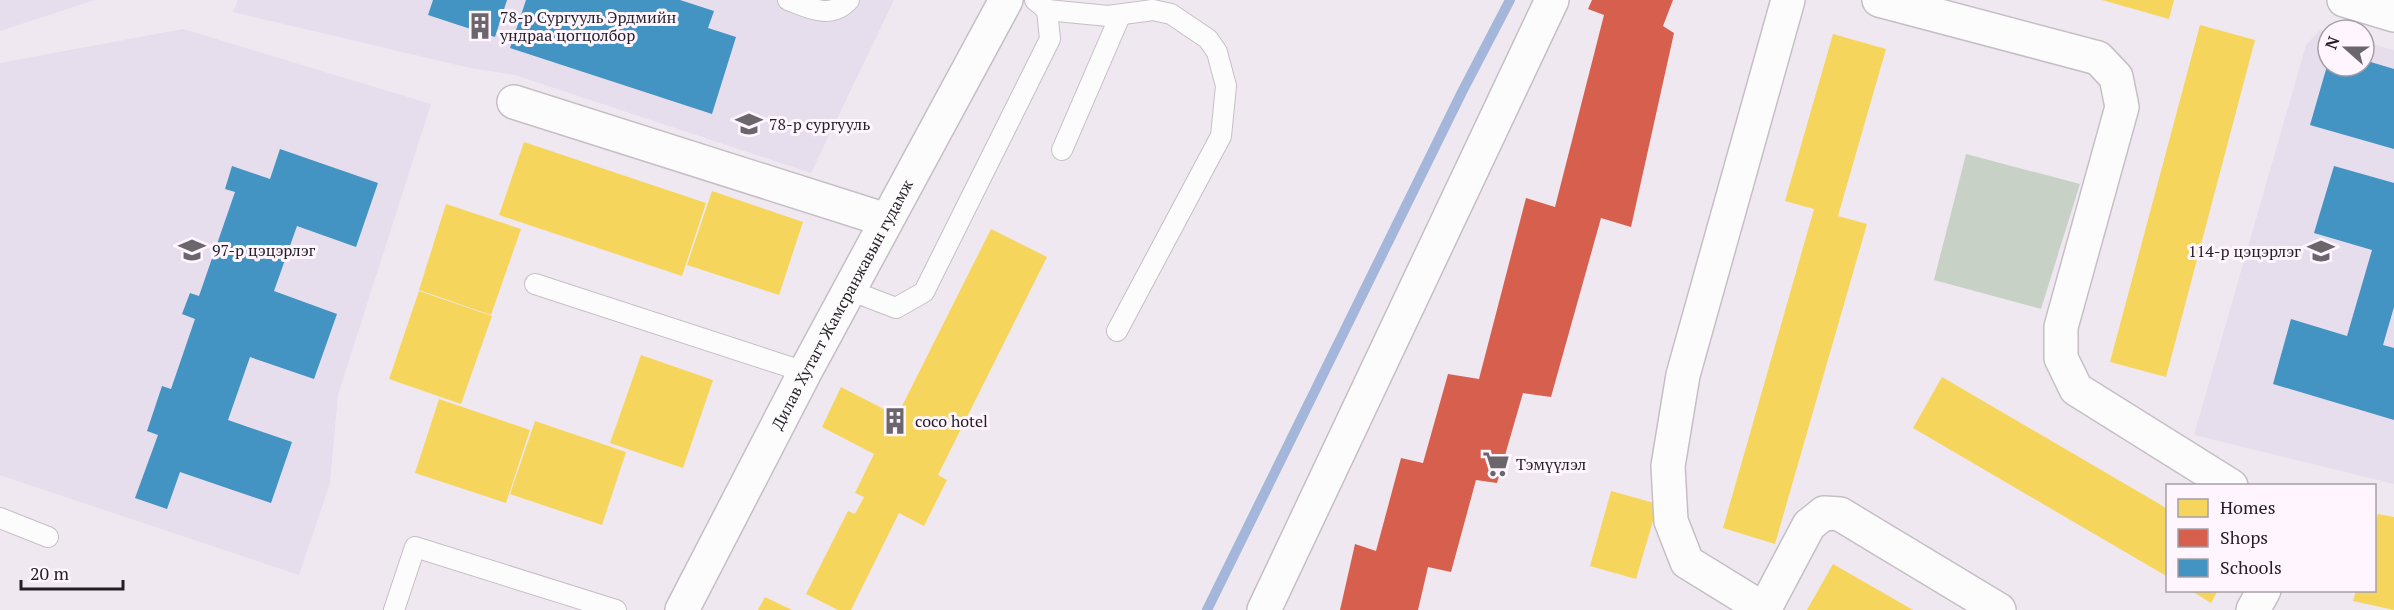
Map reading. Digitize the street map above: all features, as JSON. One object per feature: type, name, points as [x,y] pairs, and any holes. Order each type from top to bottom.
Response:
[{"type":"street","name":"Дилав Хутагт Жамсранжавын гудамж","points":[[682,610],[805,372],[1006,0]]},
{"type":"street","points":[[1264,610],[1552,0]]},
{"type":"street","points":[[1788,0],[1683,375],[1668,466],[1671,521],[1687,561],[1764,610],[1809,525],[1824,513],[1840,514],[2000,610]]},
{"type":"street","points":[[1879,0],[2098,58],[2116,77],[2122,106],[2061,327],[2061,358],[2076,389],[2228,484]]},
{"type":"street","points":[[2344,0],[2394,15]]},
{"type":"street","points":[[514,102],[886,220]]},
{"type":"lane","points":[[788,0],[819,12],[842,8],[849,0]]},
{"type":"lane","points":[[849,290],[896,308],[924,292],[1050,39],[1041,5],[1120,16],[1153,10],[1172,15],[1208,39],[1217,52],[1226,86],[1221,135],[1117,331]]},
{"type":"lane","points":[[1062,150],[1120,16]]},
{"type":"lane","points":[[535,284],[805,372]]},
{"type":"lane","points":[[0,518],[48,537]]},
{"type":"lane","points":[[394,610],[415,547],[616,610]]},
{"type":"shaded area","points":[[0,0],[95,0],[0,31]]},
{"type":"shaded area","name":"78-р сургууль","points":[[238,0],[894,0],[811,173],[515,75],[470,68],[233,12]]},
{"type":"shaded area","name":"97-р цэцэрлэг","points":[[183,29],[431,104],[338,395],[330,483],[299,575],[0,475],[0,63]]},
{"type":"shaded area","name":"114-р цэцэрлэг","points":[[2316,34],[2316,78],[2376,78],[2376,45],[2394,50],[2394,484],[2194,435],[2306,45]]},
{"type":"shaded area","points":[[1966,154],[2080,184],[2041,309],[1934,280]]},
{"type":"building: Homes","points":[[2102,0],[2174,0],[2169,19]]},
{"type":"building: Homes","points":[[2200,25],[2255,40],[2166,377],[2110,362]]},
{"type":"building: Homes","points":[[1833,34],[1886,49],[1838,216],[1867,224],[1775,544],[1723,528],[1814,209],[1785,201]]},
{"type":"building: Homes","points":[[524,142],[706,203],[682,276],[499,215]]},
{"type":"building: Homes","points":[[712,191],[803,222],[779,295],[687,265]]},
{"type":"building: Homes","points":[[446,204],[521,229],[491,315],[419,290]]},
{"type":"building: Homes","name":"coco hotel","points":[[991,229],[1047,257],[938,475],[947,480],[924,526],[899,513],[851,610],[838,610],[806,594],[848,511],[855,514],[864,497],[855,493],[874,454],[822,427],[841,387],[897,416]]},
{"type":"building: Homes","points":[[419,291],[492,316],[461,404],[389,379]]},
{"type":"building: Homes","points":[[641,355],[713,380],[683,468],[610,443]]},
{"type":"building: Homes","points":[[1942,377],[2166,508],[2166,576],[1913,428]]},
{"type":"building: Homes","points":[[439,399],[530,430],[506,503],[415,473]]},
{"type":"building: Homes","points":[[535,421],[626,452],[602,525],[510,494]]},
{"type":"building: Homes","points":[[1611,491],[1658,504],[1636,579],[1590,566]]},
{"type":"building: Homes","points":[[2378,514],[2394,517],[2394,610],[2353,601],[2355,592],[2376,592],[2376,520]]},
{"type":"building: Homes","points":[[1833,564],[1913,610],[1807,610]]},
{"type":"building: Homes","points":[[2193,592],[2217,592],[2211,603]]},
{"type":"building: Homes","points":[[765,597],[792,610],[758,610]]},
{"type":"building: Shops","points":[[1592,0],[1673,0],[1663,26],[1674,33],[1631,227],[1601,218],[1551,397],[1523,393],[1497,483],[1476,480],[1451,572],[1428,567],[1418,610],[1340,610],[1355,544],[1376,551],[1401,458],[1423,463],[1448,374],[1479,379],[1526,198],[1555,207],[1604,15],[1588,9]]},
{"type":"building: Schools","name":"78-р Сургууль Эрдмийн ундраа цогцолбор","points":[[433,0],[507,0],[495,37],[428,15]]},
{"type":"building: Schools","points":[[526,0],[680,0],[714,11],[708,28],[736,37],[712,114],[510,48]]},
{"type":"building: Schools","points":[[2376,64],[2394,69],[2394,149],[2310,125],[2324,78],[2376,78]]},
{"type":"building: Schools","points":[[280,149],[378,183],[356,247],[297,226],[274,291],[337,314],[314,379],[250,357],[228,420],[292,442],[271,503],[180,472],[167,509],[135,498],[158,435],[147,431],[162,386],[171,389],[195,319],[182,314],[190,293],[199,296],[235,192],[225,189],[232,166],[270,179]]},
{"type":"building: Schools","points":[[2334,166],[2394,183],[2394,307],[2383,345],[2394,348],[2394,420],[2273,384],[2291,319],[2347,336],[2372,250],[2314,233]]},
{"type":"waterway","points":[[1207,610],[1462,92],[1510,0]]},
{"type":"place","name":"78-р Сургууль Эрдмийн ундраа цогцолбор","points":[[480,26]]},
{"type":"place","name":"78-р сургууль","points":[[749,124]]},
{"type":"place","name":"97-р цэцэрлэг","points":[[192,250]]},
{"type":"place","name":"114-р цэцэрлэг","points":[[2321,251]]},
{"type":"place","name":"coco hotel","points":[[895,421]]},
{"type":"place","name":"Тэмүүлэл","points":[[1496,464]]}]
